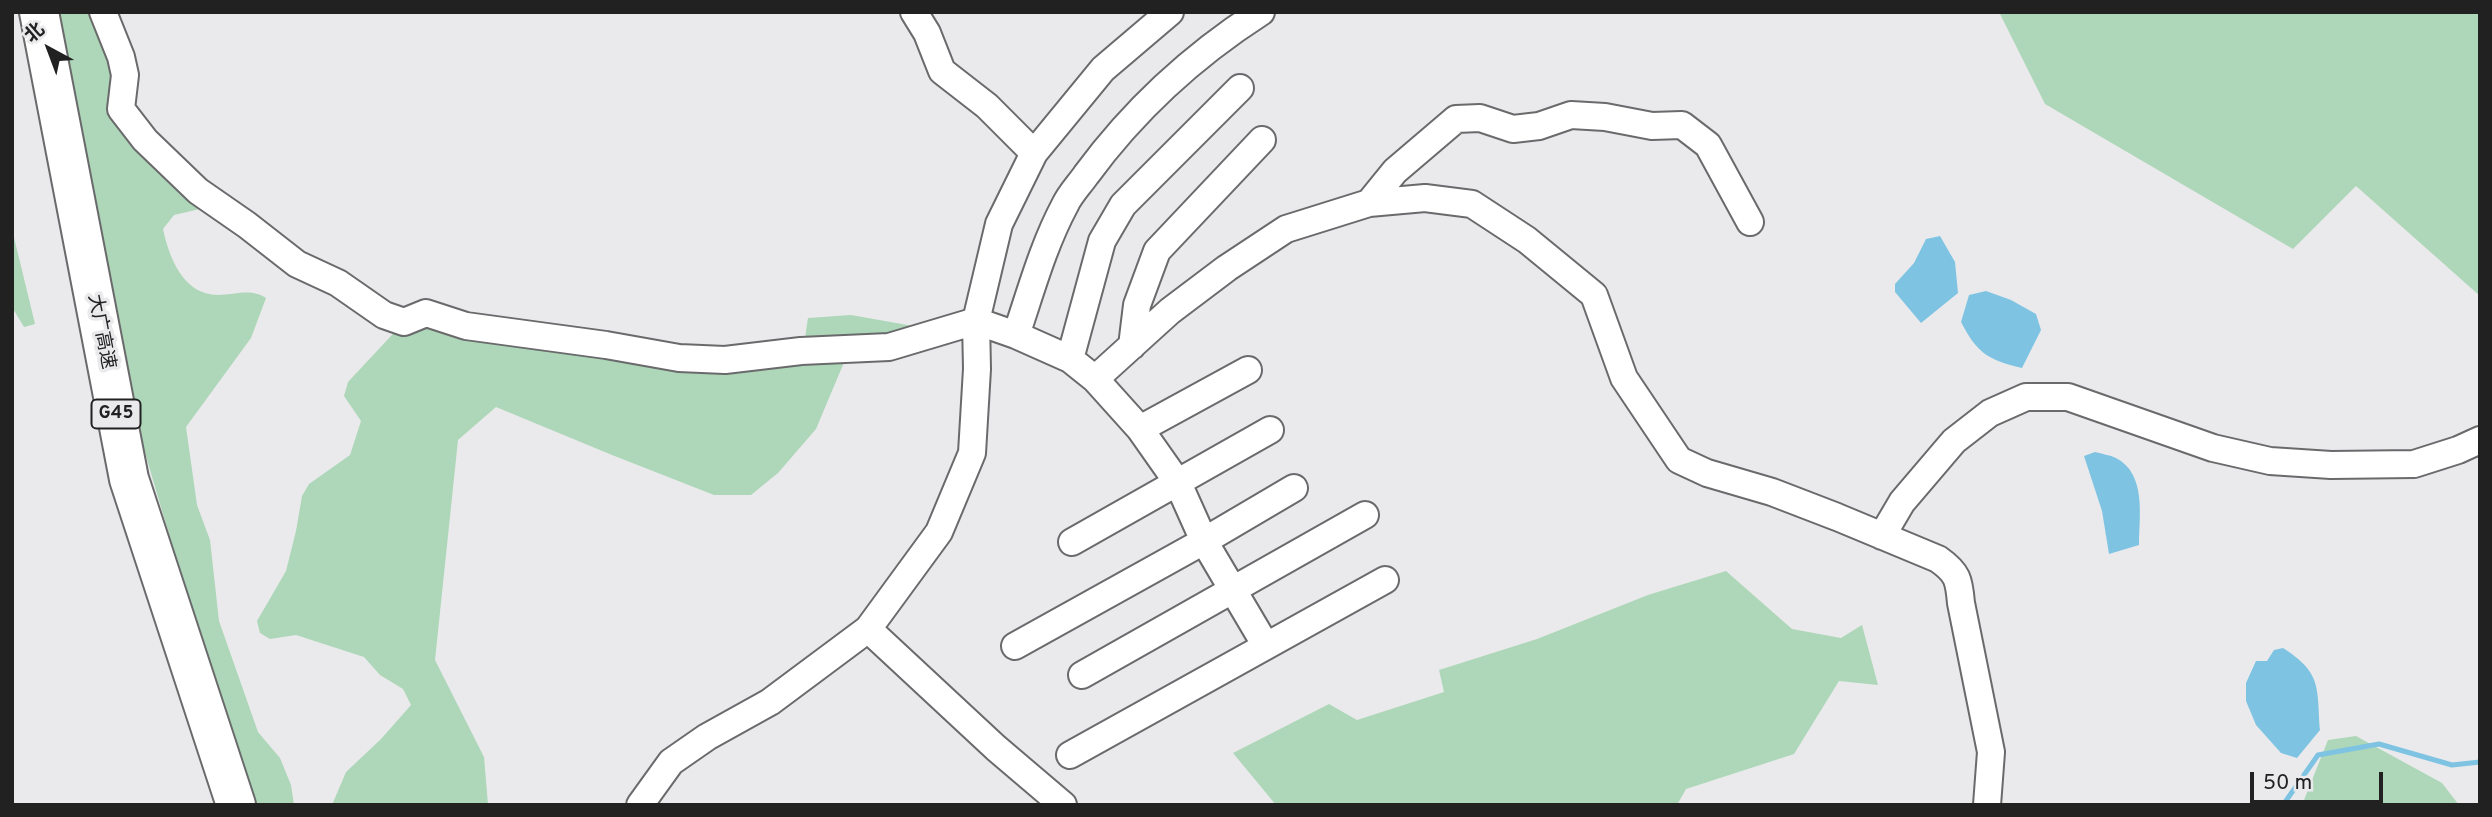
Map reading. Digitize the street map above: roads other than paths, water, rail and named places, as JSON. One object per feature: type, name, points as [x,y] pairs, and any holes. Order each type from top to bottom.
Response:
[{"type":"highway","name":"大广高速","points":[[22,12],[111,482],[217,805]]},
{"type":"highway","name":"大广高速","points":[[38,12],[129,479],[236,805]]},
{"type":"street","points":[[103,12],[121,57],[125,75],[121,108],[145,139],[198,191],[297,264],[338,283],[383,315],[404,322],[426,313],[466,326],[606,345],[678,358],[725,360],[814,350],[889,347],[976,321],[1070,359],[1096,379],[1140,429],[1178,483],[1204,541],[1266,646]]},
{"type":"street","points":[[914,12],[927,33],[942,71],[987,106],[1034,153]]},
{"type":"street","points":[[640,805],[671,762],[708,737],[770,702],[869,629],[939,533],[972,453],[977,369],[976,321],[999,224],[1034,153],[1104,69],[1170,12]]},
{"type":"street","points":[[1016,335],[1043,254],[1065,204],[1103,151],[1167,85],[1225,35],[1261,12]]},
{"type":"street","points":[[1070,359],[1102,241],[1123,205],[1240,88]]},
{"type":"street","points":[[1369,203],[1395,171],[1456,119],[1480,118],[1513,129],[1539,125],[1570,115],[1605,117],[1652,126],[1682,125],[1708,145],[1750,222]]},
{"type":"street","points":[[1132,346],[1137,305],[1157,251],[1262,140]]},
{"type":"street","points":[[1096,379],[1170,312],[1227,268],[1286,229],[1369,203],[1425,198],[1472,204],[1527,240],[1594,295],[1624,378],[1679,460],[1707,473],[1772,492],[1938,559],[1953,569],[1959,583],[1991,752],[1987,805]]},
{"type":"street","points":[[1140,429],[1248,370]]},
{"type":"street","points":[[1882,536],[1902,502],[1954,441],[1990,413],[2026,397],[2068,397],[2213,448],[2270,461],[2330,465],[2414,464],[2480,440]]},
{"type":"street","points":[[1072,542],[1270,430]]},
{"type":"street","points":[[1015,646],[1294,488]]},
{"type":"street","points":[[1082,675],[1366,515]]},
{"type":"street","points":[[1070,755],[1385,580]]},
{"type":"street","points":[[869,629],[996,748],[1063,805]]},
{"type":"water","points":[[1940,236],[1955,262],[1958,293],[1921,323],[1895,292],[1895,284],[1914,263],[1926,239]]},
{"type":"water","points":[[1986,291],[2011,300],[2036,314],[2041,330],[2022,368],[2000,362],[1985,354],[1961,322],[1969,295]]},
{"type":"water","points":[[2095,452],[2114,457],[2126,465],[2133,474],[2139,497],[2139,545],[2109,554],[2102,511],[2084,456]]},
{"type":"water","points":[[2283,648],[2305,665],[2315,682],[2317,692],[2320,730],[2297,758],[2281,753],[2256,725],[2246,701],[2246,683],[2256,661],[2267,661],[2274,650]]},
{"type":"waterway","points":[[2283,805],[2318,755],[2379,744],[2452,765],[2480,762]]}]
